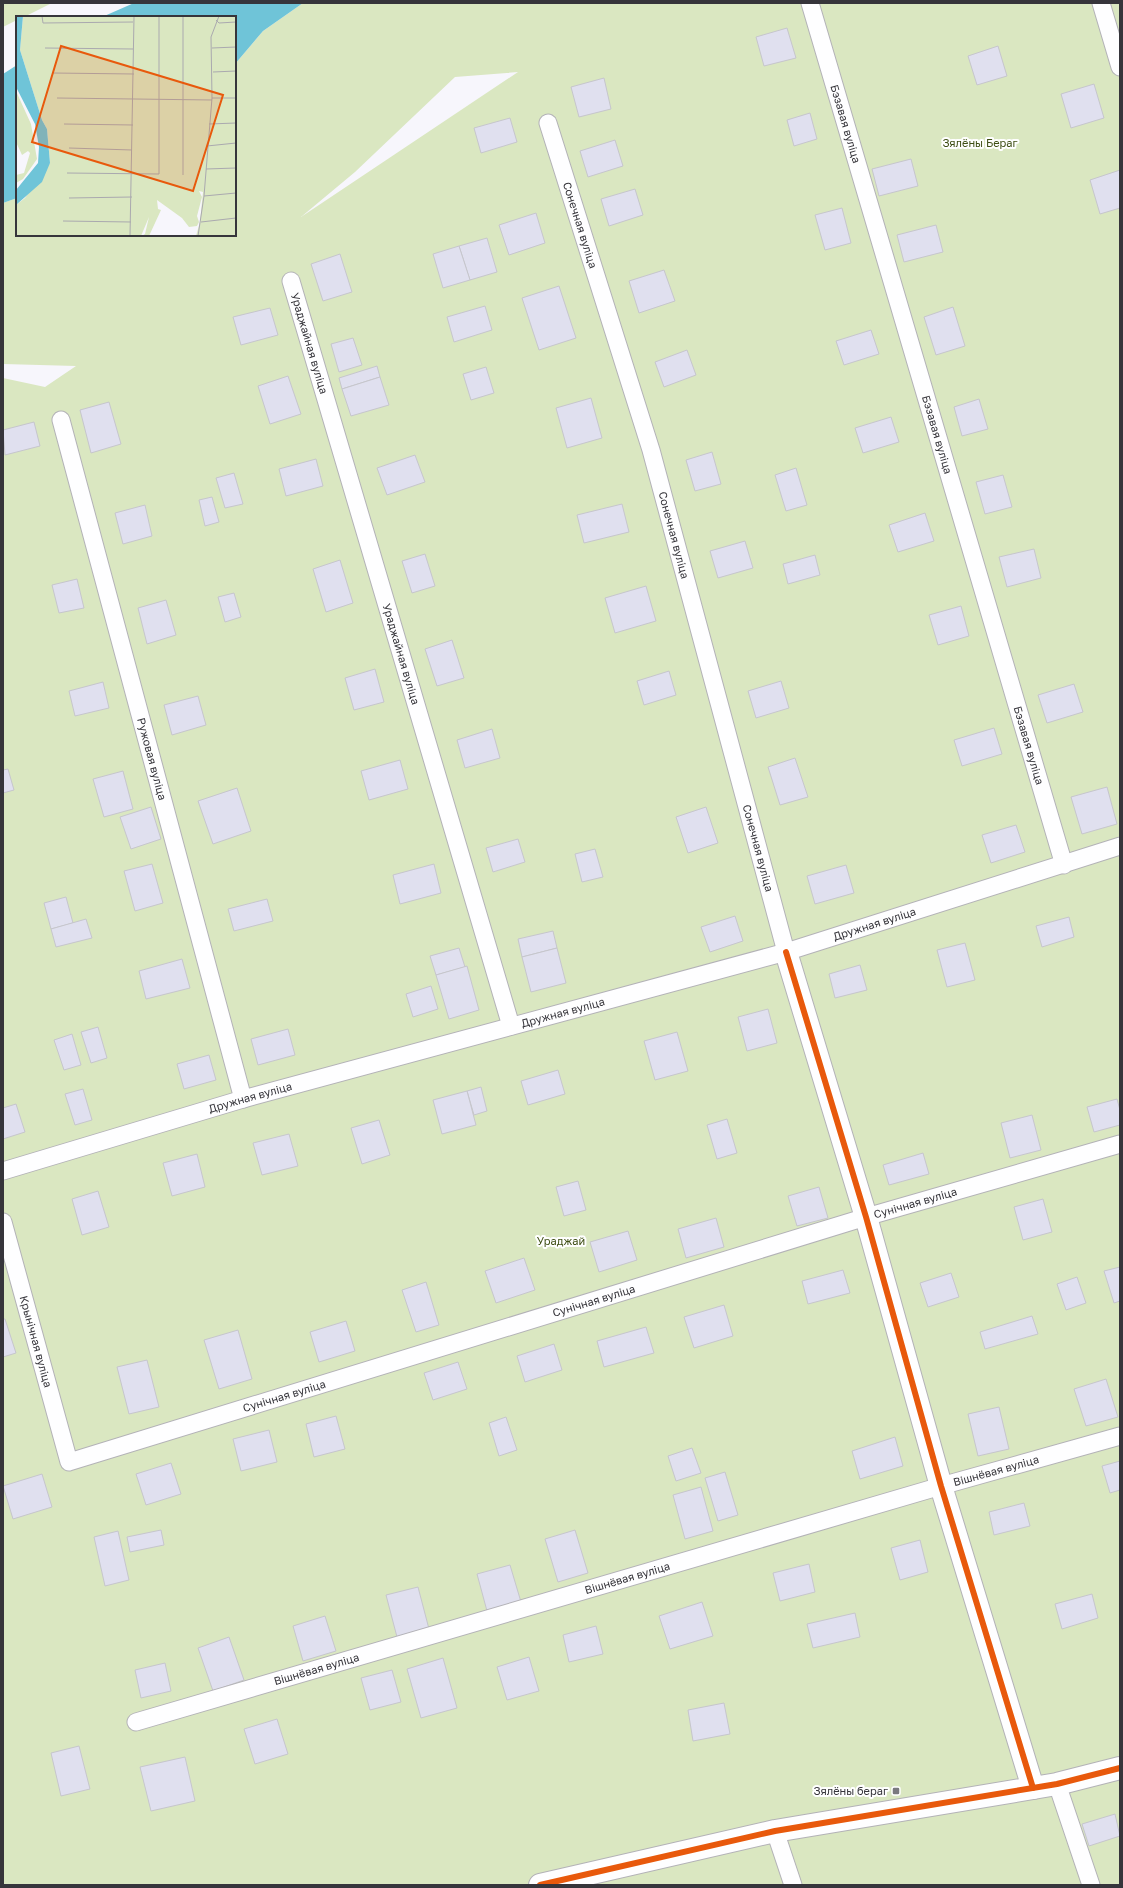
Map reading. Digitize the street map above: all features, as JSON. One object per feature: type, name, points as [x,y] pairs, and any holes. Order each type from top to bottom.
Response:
[{"type":"street","points":[[786,952],[866,1218],[941,1486],[1033,1788]]},
{"type":"street","points":[[540,1885],[775,1831],[1057,1784],[1120,1768]]},
{"type":"lane","name":"Бэзавая вуліца","points":[[810,3],[1064,865]]},
{"type":"lane","points":[[1101,3],[1120,68]]},
{"type":"lane","name":"Сонечная вуліца","points":[[548,123],[651,450],[786,952]]},
{"type":"lane","name":"Ураджайная вуліца","points":[[291,281],[511,1026]]},
{"type":"lane","name":"Ружовая вуліца","points":[[61,420],[243,1098]]},
{"type":"lane","name":"Дружная вуліца","points":[[3,1171],[243,1098],[786,952],[1120,846]]},
{"type":"lane","name":"Сунічная вуліца","points":[[69,1462],[866,1218],[1120,1144]]},
{"type":"lane","name":"Крынічная вуліца","points":[[3,1222],[69,1462]]},
{"type":"lane","name":"Вішнёвая вуліца","points":[[136,1722],[941,1486],[1120,1436]]},
{"type":"lane","points":[[1057,1784],[1091,1885]]},
{"type":"lane","points":[[775,1831],[793,1885]]},
{"type":"green space","points":[[3,3],[52,3],[26,16],[16,16],[16,20],[3,27]]},
{"type":"green space","name":"Ураджай","points":[[303,3],[1120,3],[1120,1885],[3,1885],[3,378],[45,387],[76,366],[3,364],[3,203],[16,198],[16,236],[236,236],[236,63],[263,31]],"holes":[[[518,72],[301,217],[355,172],[455,77]]]},
{"type":"water","points":[[134,3],[303,3],[263,31],[236,63],[236,16],[104,16]]},
{"type":"water","points":[[16,66],[16,198],[3,203],[3,74]]},
{"type":"building","points":[[787,28],[796,58],[764,66],[756,37]]},
{"type":"building","points":[[998,46],[1007,76],[977,85],[968,56]]},
{"type":"building","points":[[604,78],[611,109],[579,117],[571,87]]},
{"type":"building","points":[[1094,84],[1104,118],[1071,128],[1061,94]]},
{"type":"building","points":[[810,113],[817,139],[794,146],[787,120]]},
{"type":"building","points":[[510,118],[517,142],[481,153],[474,128]]},
{"type":"building","points":[[615,140],[623,166],[588,177],[580,151]]},
{"type":"building","points":[[911,159],[918,186],[879,196],[872,169]]},
{"type":"building","points":[[1120,170],[1120,208],[1100,214],[1090,180]]},
{"type":"building","points":[[635,189],[643,215],[609,226],[601,199]]},
{"type":"building","points":[[842,208],[851,243],[825,250],[815,215]]},
{"type":"building","points":[[536,213],[545,243],[509,255],[499,225]]},
{"type":"building","points":[[936,225],[943,252],[904,262],[897,235]]},
{"type":"building","points":[[487,238],[497,272],[470,280],[459,246]]},
{"type":"building","points":[[459,246],[470,280],[443,288],[433,254]]},
{"type":"building","points":[[340,254],[352,292],[323,301],[311,264]]},
{"type":"building","points":[[664,270],[675,301],[639,313],[629,281]]},
{"type":"building","points":[[559,286],[576,338],[539,350],[522,298]]},
{"type":"building","points":[[485,306],[492,330],[454,342],[447,317]]},
{"type":"building","points":[[953,307],[965,346],[936,355],[924,317]]},
{"type":"building","points":[[270,308],[278,335],[241,345],[233,317]]},
{"type":"building","points":[[871,330],[879,354],[844,365],[836,341]]},
{"type":"building","points":[[353,338],[362,365],[339,372],[331,344]]},
{"type":"building","points":[[687,350],[696,375],[664,387],[655,362]]},
{"type":"building","points":[[377,366],[380,377],[342,389],[339,378]]},
{"type":"building","points":[[486,367],[494,393],[471,400],[463,374]]},
{"type":"building","points":[[288,376],[301,414],[270,424],[258,386]]},
{"type":"building","points":[[380,377],[389,405],[351,416],[342,389]]},
{"type":"building","points":[[591,398],[602,438],[567,448],[556,408]]},
{"type":"building","points":[[979,399],[988,429],[962,436],[954,407]]},
{"type":"building","points":[[109,402],[121,444],[91,453],[80,410]]},
{"type":"building","points":[[891,417],[899,442],[863,453],[855,428]]},
{"type":"building","points":[[34,422],[40,446],[5,455],[3,430]]},
{"type":"building","points":[[712,452],[721,484],[695,491],[686,460]]},
{"type":"building","points":[[415,455],[425,482],[387,495],[377,468]]},
{"type":"building","points":[[316,459],[323,486],[286,496],[279,469]]},
{"type":"building","points":[[796,468],[807,505],[786,511],[775,475]]},
{"type":"building","points":[[234,473],[243,504],[225,508],[216,478]]},
{"type":"building","points":[[1003,475],[1012,507],[985,514],[976,482]]},
{"type":"building","points":[[212,497],[219,522],[205,526],[199,500]]},
{"type":"building","points":[[622,504],[629,532],[584,543],[577,515]]},
{"type":"building","points":[[145,505],[152,536],[123,544],[115,513]]},
{"type":"building","points":[[925,513],[934,541],[898,552],[889,525]]},
{"type":"building","points":[[745,541],[753,568],[718,578],[710,551]]},
{"type":"building","points":[[1034,549],[1041,578],[1007,587],[999,557]]},
{"type":"building","points":[[425,554],[435,586],[412,593],[402,561]]},
{"type":"building","points":[[815,555],[820,575],[788,584],[783,564]]},
{"type":"building","points":[[340,560],[353,603],[326,612],[313,569]]},
{"type":"building","points":[[77,579],[84,608],[59,613],[52,585]]},
{"type":"building","points":[[646,586],[656,621],[615,633],[605,598]]},
{"type":"building","points":[[234,593],[241,617],[225,622],[218,597]]},
{"type":"building","points":[[166,600],[176,635],[147,644],[138,608]]},
{"type":"building","points":[[961,606],[969,636],[938,645],[929,615]]},
{"type":"building","points":[[452,640],[464,678],[437,686],[425,649]]},
{"type":"building","points":[[375,669],[384,702],[354,710],[345,678]]},
{"type":"building","points":[[669,671],[676,695],[644,705],[637,681]]},
{"type":"building","points":[[781,681],[789,708],[756,718],[748,691]]},
{"type":"building","points":[[103,682],[109,708],[75,716],[69,691]]},
{"type":"building","points":[[1074,684],[1083,712],[1047,723],[1038,695]]},
{"type":"building","points":[[198,696],[206,725],[172,735],[164,705]]},
{"type":"building","points":[[994,728],[1002,754],[962,766],[954,740]]},
{"type":"building","points":[[492,729],[500,758],[465,768],[457,740]]},
{"type":"building","points":[[795,758],[808,797],[780,805],[768,767]]},
{"type":"building","points":[[400,760],[408,789],[369,800],[361,771]]},
{"type":"building","points":[[8,769],[14,790],[3,793],[3,770]]},
{"type":"building","points":[[123,771],[133,809],[104,817],[93,779]]},
{"type":"building","points":[[1107,787],[1117,824],[1082,834],[1071,797]]},
{"type":"building","points":[[237,788],[251,831],[213,844],[198,801]]},
{"type":"building","points":[[151,807],[161,839],[131,849],[120,817]]},
{"type":"building","points":[[706,807],[718,843],[688,853],[676,817]]},
{"type":"building","points":[[1016,825],[1025,852],[991,863],[982,835]]},
{"type":"building","points":[[518,839],[525,862],[493,872],[486,848]]},
{"type":"building","points":[[595,849],[603,877],[582,882],[575,854]]},
{"type":"building","points":[[152,864],[163,903],[135,911],[124,871]]},
{"type":"building","points":[[434,864],[441,893],[400,904],[393,875]]},
{"type":"building","points":[[846,865],[854,893],[815,904],[807,876]]},
{"type":"building","points":[[66,897],[73,923],[51,929],[44,903]]},
{"type":"building","points":[[267,899],[273,921],[234,931],[228,909]]},
{"type":"building","points":[[735,916],[743,941],[710,952],[701,927]]},
{"type":"building","points":[[1069,917],[1074,937],[1042,947],[1036,926]]},
{"type":"building","points":[[86,919],[92,938],[56,947],[51,929]]},
{"type":"building","points":[[553,931],[557,948],[522,957],[518,939]]},
{"type":"building","points":[[965,943],[975,980],[947,987],[937,950]]},
{"type":"building","points":[[459,948],[465,967],[436,975],[430,956]]},
{"type":"building","points":[[557,948],[566,983],[531,992],[522,957]]},
{"type":"building","points":[[182,959],[190,988],[146,999],[139,971]]},
{"type":"building","points":[[860,965],[867,990],[835,998],[829,974]]},
{"type":"building","points":[[467,966],[479,1010],[449,1019],[436,975]]},
{"type":"building","points":[[431,986],[438,1009],[413,1017],[406,994]]},
{"type":"building","points":[[768,1009],[777,1043],[747,1051],[738,1017]]},
{"type":"building","points":[[98,1027],[107,1058],[91,1063],[81,1032]]},
{"type":"building","points":[[288,1029],[295,1055],[258,1065],[251,1039]]},
{"type":"building","points":[[677,1032],[688,1071],[655,1080],[644,1041]]},
{"type":"building","points":[[72,1034],[81,1065],[64,1070],[54,1040]]},
{"type":"building","points":[[209,1055],[216,1080],[184,1089],[177,1064]]},
{"type":"building","points":[[558,1070],[565,1094],[528,1105],[521,1081]]},
{"type":"building","points":[[481,1087],[487,1111],[474,1115],[467,1091]]},
{"type":"building","points":[[83,1089],[92,1120],[75,1125],[65,1094]]},
{"type":"building","points":[[467,1091],[476,1125],[442,1134],[433,1100]]},
{"type":"building","points":[[1117,1099],[1120,1110],[1120,1125],[1094,1132],[1087,1107]]},
{"type":"building","points":[[16,1104],[25,1132],[3,1139],[3,1108]]},
{"type":"building","points":[[1032,1115],[1041,1150],[1010,1158],[1001,1123]]},
{"type":"building","points":[[727,1119],[737,1153],[717,1159],[707,1125]]},
{"type":"building","points":[[379,1120],[390,1155],[362,1164],[351,1128]]},
{"type":"building","points":[[289,1134],[298,1166],[262,1175],[253,1143]]},
{"type":"building","points":[[923,1153],[929,1174],[889,1185],[883,1165]]},
{"type":"building","points":[[197,1154],[205,1187],[172,1196],[163,1163]]},
{"type":"building","points":[[578,1181],[586,1210],[564,1216],[556,1187]]},
{"type":"building","points":[[819,1187],[828,1218],[797,1226],[788,1196]]},
{"type":"building","points":[[98,1191],[109,1227],[82,1235],[72,1199]]},
{"type":"building","points":[[1043,1199],[1052,1232],[1023,1240],[1014,1207]]},
{"type":"building","points":[[716,1218],[724,1247],[686,1258],[678,1229]]},
{"type":"building","points":[[628,1231],[637,1260],[599,1272],[590,1242]]},
{"type":"building","points":[[524,1258],[535,1290],[496,1303],[485,1271]]},
{"type":"building","points":[[1120,1267],[1120,1301],[1114,1303],[1104,1271]]},
{"type":"building","points":[[843,1270],[850,1293],[808,1304],[802,1281]]},
{"type":"building","points":[[951,1273],[959,1297],[928,1307],[920,1283]]},
{"type":"building","points":[[1077,1277],[1086,1303],[1066,1310],[1057,1284]]},
{"type":"building","points":[[426,1282],[439,1325],[416,1332],[402,1290]]},
{"type":"building","points":[[724,1305],[733,1336],[694,1348],[684,1317]]},
{"type":"building","points":[[1032,1316],[1038,1334],[985,1349],[980,1332]]},
{"type":"building","points":[[3,1319],[5,1319],[16,1353],[3,1357]]},
{"type":"building","points":[[346,1321],[355,1351],[319,1362],[310,1332]]},
{"type":"building","points":[[646,1327],[654,1353],[604,1367],[597,1341]]},
{"type":"building","points":[[238,1330],[252,1379],[219,1389],[204,1340]]},
{"type":"building","points":[[554,1344],[562,1370],[525,1382],[517,1356]]},
{"type":"building","points":[[147,1360],[159,1407],[129,1414],[117,1367]]},
{"type":"building","points":[[458,1362],[467,1389],[433,1400],[424,1373]]},
{"type":"building","points":[[1106,1379],[1118,1417],[1086,1426],[1074,1389]]},
{"type":"building","points":[[999,1407],[1009,1449],[978,1456],[968,1414]]},
{"type":"building","points":[[336,1416],[345,1449],[314,1457],[306,1424]]},
{"type":"building","points":[[506,1417],[517,1450],[499,1456],[489,1423]]},
{"type":"building","points":[[269,1430],[277,1462],[241,1471],[233,1439]]},
{"type":"building","points":[[895,1437],[903,1466],[860,1479],[852,1451]]},
{"type":"building","points":[[692,1448],[701,1473],[676,1481],[668,1456]]},
{"type":"building","points":[[1120,1461],[1120,1490],[1110,1493],[1102,1466]]},
{"type":"building","points":[[171,1463],[181,1494],[146,1505],[136,1474]]},
{"type":"building","points":[[725,1472],[738,1515],[718,1521],[705,1478]]},
{"type":"building","points":[[42,1474],[52,1507],[13,1519],[3,1486]]},
{"type":"building","points":[[701,1487],[713,1531],[685,1539],[673,1495]]},
{"type":"building","points":[[1024,1503],[1030,1526],[994,1535],[989,1512]]},
{"type":"building","points":[[161,1530],[164,1545],[130,1552],[127,1537]]},
{"type":"building","points":[[575,1530],[588,1573],[558,1582],[545,1539]]},
{"type":"building","points":[[118,1531],[129,1580],[105,1586],[94,1537]]},
{"type":"building","points":[[920,1540],[928,1572],[900,1580],[891,1548]]},
{"type":"building","points":[[809,1564],[815,1592],[780,1601],[773,1573]]},
{"type":"building","points":[[510,1565],[521,1602],[487,1611],[477,1574]]},
{"type":"building","points":[[418,1587],[429,1629],[397,1637],[386,1595]]},
{"type":"building","points":[[1092,1594],[1098,1618],[1062,1629],[1055,1604]]},
{"type":"building","points":[[702,1602],[713,1636],[670,1649],[659,1616]]},
{"type":"building","points":[[855,1613],[860,1637],[813,1648],[807,1624]]},
{"type":"building","points":[[325,1616],[336,1651],[303,1661],[293,1626]]},
{"type":"building","points":[[596,1626],[603,1654],[569,1662],[563,1635]]},
{"type":"building","points":[[229,1637],[244,1680],[213,1691],[198,1648]]},
{"type":"building","points":[[529,1657],[539,1691],[507,1700],[497,1667]]},
{"type":"building","points":[[443,1658],[457,1708],[421,1718],[407,1669]]},
{"type":"building","points":[[165,1663],[171,1691],[141,1698],[135,1670]]},
{"type":"building","points":[[392,1670],[401,1702],[370,1710],[361,1678]]},
{"type":"building","points":[[724,1703],[730,1734],[693,1741],[688,1710]]},
{"type":"building","points":[[277,1719],[288,1754],[255,1764],[244,1729]]},
{"type":"building","points":[[79,1746],[90,1789],[61,1796],[51,1753]]},
{"type":"building","points":[[185,1757],[195,1801],[151,1811],[140,1767]]},
{"type":"building","points":[[1115,1814],[1120,1836],[1089,1846],[1082,1824]]},
{"type":"cycle path","points":[[786,952],[866,1217],[941,1486],[1033,1788]]},
{"type":"cycle path","points":[[540,1885],[775,1831],[1057,1784],[1120,1768]]},
{"type":"place","name":"Зялёны бераг","points":[[896,1791]]},
{"type":"park label","name":"Зялёны Бераг","points":[[980,143]]}]
